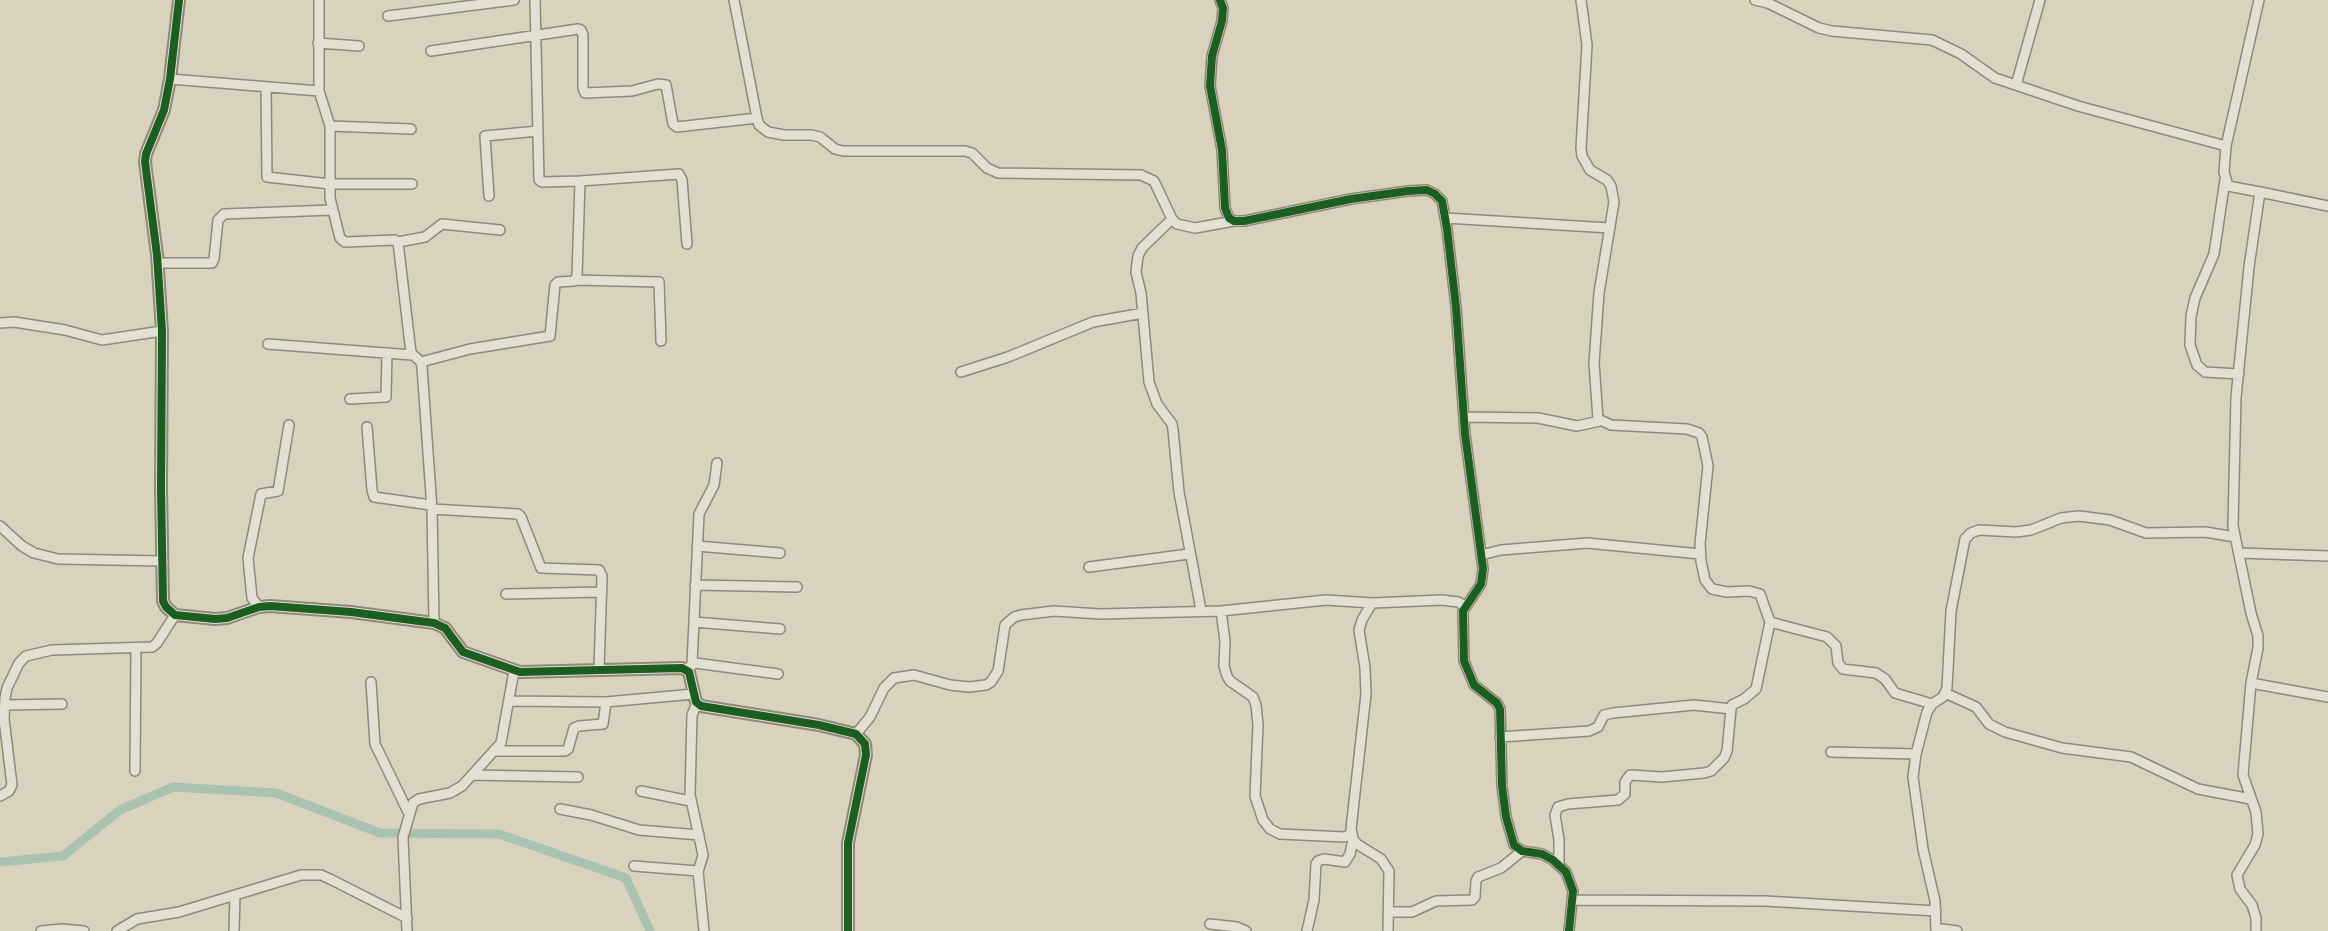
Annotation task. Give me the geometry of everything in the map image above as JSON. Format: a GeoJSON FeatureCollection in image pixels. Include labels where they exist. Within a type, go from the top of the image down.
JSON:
{"type":"FeatureCollection","features":[{"type":"Feature","properties":{"kind":"street"},"geometry":{"type":"LineString","coordinates":[[179,0],[164,111],[146,154],[145,162],[158,263],[162,331],[163,601],[169,611],[176,615],[221,619],[259,607],[270,606],[351,612],[434,623],[445,628],[464,652],[514,671],[527,673],[689,667],[778,674]]}},
{"type":"Feature","properties":{"kind":"street"},"geometry":{"type":"LineString","coordinates":[[319,0],[320,91],[330,126],[332,210],[343,242],[395,240],[398,242],[423,238],[442,224],[500,230]]}},
{"type":"Feature","properties":{"kind":"street"},"geometry":{"type":"LineString","coordinates":[[388,16],[514,0]]}},
{"type":"Feature","properties":{"kind":"street"},"geometry":{"type":"LineString","coordinates":[[535,0],[538,178],[540,182],[679,174],[682,180],[687,244]]}},
{"type":"Feature","properties":{"kind":"street"},"geometry":{"type":"LineString","coordinates":[[734,0],[757,118],[759,125],[768,132],[820,137],[835,149],[843,151],[955,149],[972,153],[987,168],[998,173],[1141,175],[1149,177],[1158,187],[1172,219],[1184,226],[1195,228],[1244,221],[1351,199],[1427,190],[1442,201],[1446,218],[1458,331],[1464,417],[1484,569],[1481,584],[1465,606],[1463,639],[1466,670],[1474,685],[1497,703],[1501,714],[1500,737],[1506,817],[1514,845],[1522,851],[1542,854],[1559,865],[1570,881],[1572,900],[1569,931]]}},
{"type":"Feature","properties":{"kind":"street"},"geometry":{"type":"LineString","coordinates":[[1581,0],[1587,45],[1582,156],[1590,170],[1607,180],[1611,186],[1614,202],[1599,293],[1594,363],[1596,415],[1600,421]]}},
{"type":"Feature","properties":{"kind":"street"},"geometry":{"type":"LineString","coordinates":[[1755,0],[1768,3],[1820,28],[1832,31],[1932,40],[1962,54],[1995,78],[2078,106],[2226,146]]}},
{"type":"Feature","properties":{"kind":"street"},"geometry":{"type":"LineString","coordinates":[[2016,85],[2040,0]]}},
{"type":"Feature","properties":{"kind":"street"},"geometry":{"type":"LineString","coordinates":[[2239,374],[2205,372],[2197,366],[2190,345],[2191,316],[2195,298],[2214,254],[2225,180],[2226,146],[2259,0]]}},
{"type":"Feature","properties":{"kind":"street"},"geometry":{"type":"LineString","coordinates":[[1222,3],[1222,21],[1212,56],[1210,86],[1222,150],[1225,208],[1226,213],[1234,221]]}},
{"type":"Feature","properties":{"kind":"street"},"geometry":{"type":"LineString","coordinates":[[431,51],[536,34],[581,30],[585,93],[632,91],[654,84],[666,85],[673,124],[676,127],[757,118]]}},
{"type":"Feature","properties":{"kind":"street"},"geometry":{"type":"LineString","coordinates":[[318,43],[359,46]]}},
{"type":"Feature","properties":{"kind":"street"},"geometry":{"type":"LineString","coordinates":[[170,79],[320,91]]}},
{"type":"Feature","properties":{"kind":"street"},"geometry":{"type":"LineString","coordinates":[[266,87],[267,177],[330,184],[412,184]]}},
{"type":"Feature","properties":{"kind":"street"},"geometry":{"type":"LineString","coordinates":[[330,126],[411,129]]}},
{"type":"Feature","properties":{"kind":"street"},"geometry":{"type":"LineString","coordinates":[[489,196],[485,136],[538,131]]}},
{"type":"Feature","properties":{"kind":"street"},"geometry":{"type":"LineString","coordinates":[[2225,180],[2228,186],[2235,189],[2328,206]]}},
{"type":"Feature","properties":{"kind":"street"},"geometry":{"type":"LineString","coordinates":[[575,280],[580,181]]}},
{"type":"Feature","properties":{"kind":"street"},"geometry":{"type":"LineString","coordinates":[[2256,931],[2256,918],[2252,905],[2240,889],[2237,875],[2255,845],[2258,834],[2256,812],[2243,775],[2251,683],[2258,636],[2233,526],[2239,374],[2249,267],[2260,192]]}},
{"type":"Feature","properties":{"kind":"street"},"geometry":{"type":"LineString","coordinates":[[158,263],[212,263],[218,220],[224,214],[332,210]]}},
{"type":"Feature","properties":{"kind":"street"},"geometry":{"type":"LineString","coordinates":[[1446,218],[1610,228]]}},
{"type":"Feature","properties":{"kind":"street"},"geometry":{"type":"LineString","coordinates":[[1172,219],[1148,242],[1138,256],[1136,272],[1143,313],[1147,369],[1152,395],[1172,424],[1179,492],[1201,610]]}},
{"type":"Feature","properties":{"kind":"street"},"geometry":{"type":"LineString","coordinates":[[398,242],[412,355]]}},
{"type":"Feature","properties":{"kind":"street"},"geometry":{"type":"LineString","coordinates":[[421,362],[470,349],[548,338],[551,335],[555,285],[558,282],[575,280],[658,282],[661,341]]}},
{"type":"Feature","properties":{"kind":"street"},"geometry":{"type":"LineString","coordinates":[[961,372],[1008,357],[1093,322],[1143,313]]}},
{"type":"Feature","properties":{"kind":"street"},"geometry":{"type":"LineString","coordinates":[[0,323],[14,322],[65,330],[102,340],[162,331]]}},
{"type":"Feature","properties":{"kind":"street"},"geometry":{"type":"LineString","coordinates":[[268,344],[412,355],[421,362],[432,507],[434,623]]}},
{"type":"Feature","properties":{"kind":"street"},"geometry":{"type":"LineString","coordinates":[[350,399],[386,397],[387,353]]}},
{"type":"Feature","properties":{"kind":"street"},"geometry":{"type":"LineString","coordinates":[[1464,417],[1538,418],[1576,426],[1600,421],[1611,425],[1687,429],[1699,434],[1702,437],[1708,465],[1700,554],[1702,571],[1708,586],[1719,591],[1749,591],[1760,594],[1770,622],[1756,689],[1732,705],[1727,751],[1724,758],[1712,771],[1662,777],[1630,776],[1625,782],[1626,794],[1618,800],[1568,804],[1558,807],[1555,815],[1559,840],[1559,865]]}},
{"type":"Feature","properties":{"kind":"street"},"geometry":{"type":"LineString","coordinates":[[259,607],[251,594],[248,558],[261,494],[278,491],[289,425]]}},
{"type":"Feature","properties":{"kind":"street"},"geometry":{"type":"LineString","coordinates":[[367,427],[372,490],[375,497],[432,507],[518,514],[541,568],[599,570],[602,576],[599,670]]}},
{"type":"Feature","properties":{"kind":"street"},"geometry":{"type":"LineString","coordinates":[[704,931],[698,872],[704,858],[690,801],[692,715],[695,698],[689,667],[694,622],[699,514],[714,485],[717,463]]}},
{"type":"Feature","properties":{"kind":"street"},"geometry":{"type":"LineString","coordinates":[[1957,931],[1936,930],[1936,911],[1915,801],[1913,777],[1925,718],[1932,705],[1945,693],[1947,688],[1951,611],[1965,539],[1971,533],[1979,530],[2016,532],[2031,530],[2061,518],[2079,516],[2110,520],[2146,533],[2205,532],[2235,537]]}},
{"type":"Feature","properties":{"kind":"street"},"geometry":{"type":"LineString","coordinates":[[0,526],[22,546],[34,553],[58,559],[163,561]]}},
{"type":"Feature","properties":{"kind":"street"},"geometry":{"type":"LineString","coordinates":[[1481,555],[1501,550],[1587,543],[1700,554]]}},
{"type":"Feature","properties":{"kind":"street"},"geometry":{"type":"LineString","coordinates":[[697,546],[780,553]]}},
{"type":"Feature","properties":{"kind":"street"},"geometry":{"type":"LineString","coordinates":[[2239,553],[2328,556]]}},
{"type":"Feature","properties":{"kind":"street"},"geometry":{"type":"LineString","coordinates":[[1089,567],[1189,554]]}},
{"type":"Feature","properties":{"kind":"street"},"geometry":{"type":"LineString","coordinates":[[695,585],[797,586]]}},
{"type":"Feature","properties":{"kind":"street"},"geometry":{"type":"LineString","coordinates":[[506,594],[602,592]]}},
{"type":"Feature","properties":{"kind":"street"},"geometry":{"type":"LineString","coordinates":[[856,734],[870,717],[884,688],[894,678],[914,675],[950,685],[969,687],[986,685],[991,682],[998,671],[1005,625],[1014,617],[1035,612],[1101,614],[1221,611],[1326,600],[1372,603],[1442,600],[1458,602],[1465,606]]}},
{"type":"Feature","properties":{"kind":"street"},"geometry":{"type":"LineString","coordinates":[[1307,931],[1314,900],[1316,864],[1324,859],[1345,862],[1350,854],[1366,694],[1365,668],[1359,630],[1372,603]]}},
{"type":"Feature","properties":{"kind":"street"},"geometry":{"type":"LineString","coordinates":[[1221,611],[1225,641],[1224,666],[1227,676],[1230,681],[1253,697],[1256,705],[1258,725],[1255,796],[1263,820],[1270,829],[1280,834],[1352,837],[1387,865],[1390,877],[1388,931]]}},
{"type":"Feature","properties":{"kind":"street"},"geometry":{"type":"LineString","coordinates":[[0,796],[9,791],[12,784],[5,705],[7,688],[19,663],[26,656],[68,649],[136,649],[155,645],[176,615]]}},
{"type":"Feature","properties":{"kind":"street"},"geometry":{"type":"LineString","coordinates":[[694,622],[780,629]]}},
{"type":"Feature","properties":{"kind":"street"},"geometry":{"type":"LineString","coordinates":[[1770,622],[1827,637],[1836,646],[1840,667],[1880,675],[1895,693],[1932,705]]}},
{"type":"Feature","properties":{"kind":"street"},"geometry":{"type":"LineString","coordinates":[[135,771],[136,649]]}},
{"type":"Feature","properties":{"kind":"street"},"geometry":{"type":"LineString","coordinates":[[407,931],[403,837],[409,814],[416,801],[455,791],[472,775],[503,738],[514,671]]}},
{"type":"Feature","properties":{"kind":"street"},"geometry":{"type":"LineString","coordinates":[[371,682],[375,744],[409,814]]}},
{"type":"Feature","properties":{"kind":"street"},"geometry":{"type":"LineString","coordinates":[[2251,683],[2328,697]]}},
{"type":"Feature","properties":{"kind":"street"},"geometry":{"type":"LineString","coordinates":[[1945,693],[1976,707],[1989,724],[2005,732],[2062,748],[2132,757],[2198,789],[2251,799]]}},
{"type":"Feature","properties":{"kind":"street"},"geometry":{"type":"LineString","coordinates":[[695,698],[701,706],[819,725],[856,734],[865,744],[867,755],[848,843],[848,931]]}},
{"type":"Feature","properties":{"kind":"street"},"geometry":{"type":"LineString","coordinates":[[509,701],[605,702],[695,698]]}},
{"type":"Feature","properties":{"kind":"street"},"geometry":{"type":"LineString","coordinates":[[494,750],[565,751],[568,749],[574,728],[603,724],[605,702]]}},
{"type":"Feature","properties":{"kind":"street"},"geometry":{"type":"LineString","coordinates":[[5,705],[62,704]]}},
{"type":"Feature","properties":{"kind":"street"},"geometry":{"type":"LineString","coordinates":[[1500,737],[1589,731],[1598,727],[1604,715],[1613,713],[1694,705],[1731,709]]}},
{"type":"Feature","properties":{"kind":"street"},"geometry":{"type":"LineString","coordinates":[[1831,752],[1916,754]]}},
{"type":"Feature","properties":{"kind":"street"},"geometry":{"type":"LineString","coordinates":[[472,775],[578,777]]}},
{"type":"Feature","properties":{"kind":"street"},"geometry":{"type":"LineString","coordinates":[[641,790],[690,801]]}},
{"type":"Feature","properties":{"kind":"street"},"geometry":{"type":"LineString","coordinates":[[560,809],[597,816],[639,830],[699,835]]}},
{"type":"Feature","properties":{"kind":"street"},"geometry":{"type":"LineString","coordinates":[[1390,912],[1412,912],[1436,901],[1472,900],[1475,897],[1478,877],[1501,868],[1522,851]]}},
{"type":"Feature","properties":{"kind":"street"},"geometry":{"type":"LineString","coordinates":[[634,866],[698,872]]}},
{"type":"Feature","properties":{"kind":"street"},"geometry":{"type":"LineString","coordinates":[[117,931],[136,919],[176,913],[301,875],[321,875],[407,918]]}},
{"type":"Feature","properties":{"kind":"street"},"geometry":{"type":"LineString","coordinates":[[234,931],[235,895]]}},
{"type":"Feature","properties":{"kind":"street"},"geometry":{"type":"LineString","coordinates":[[1572,900],[1765,901],[1936,911]]}},
{"type":"Feature","properties":{"kind":"street"},"geometry":{"type":"LineString","coordinates":[[1210,924],[1237,927],[1246,931]]}},
{"type":"Feature","properties":{"kind":"street"},"geometry":{"type":"LineString","coordinates":[[40,931],[62,929],[84,931]]}},
{"type":"Feature","properties":{"kind":"waterway"},"geometry":{"type":"LineString","coordinates":[[0,862],[63,856],[120,810],[173,787],[276,793],[380,833],[499,834],[626,878],[650,931]]}},
{"type":"Feature","properties":{"kind":"cycle path"},"geometry":{"type":"LineString","coordinates":[[179,0],[164,110],[146,154],[145,162],[157,255],[162,331],[161,488],[163,601],[166,607],[175,615],[215,619],[270,606],[351,612],[434,623],[445,628],[463,652],[520,672],[682,668],[689,672],[696,702],[701,706],[819,725],[856,734],[865,744],[866,755],[848,843],[848,931]]}},
{"type":"Feature","properties":{"kind":"cycle path"},"geometry":{"type":"LineString","coordinates":[[1220,0],[1223,8],[1222,21],[1212,56],[1210,86],[1222,150],[1225,208],[1229,218],[1234,221],[1244,221],[1351,199],[1408,191],[1427,190],[1442,201],[1456,307],[1465,434],[1483,569],[1481,584],[1463,611],[1464,661],[1474,685],[1497,703],[1500,709],[1502,786],[1506,817],[1514,845],[1522,851],[1542,854],[1566,872],[1573,891],[1569,931]]}}]}
